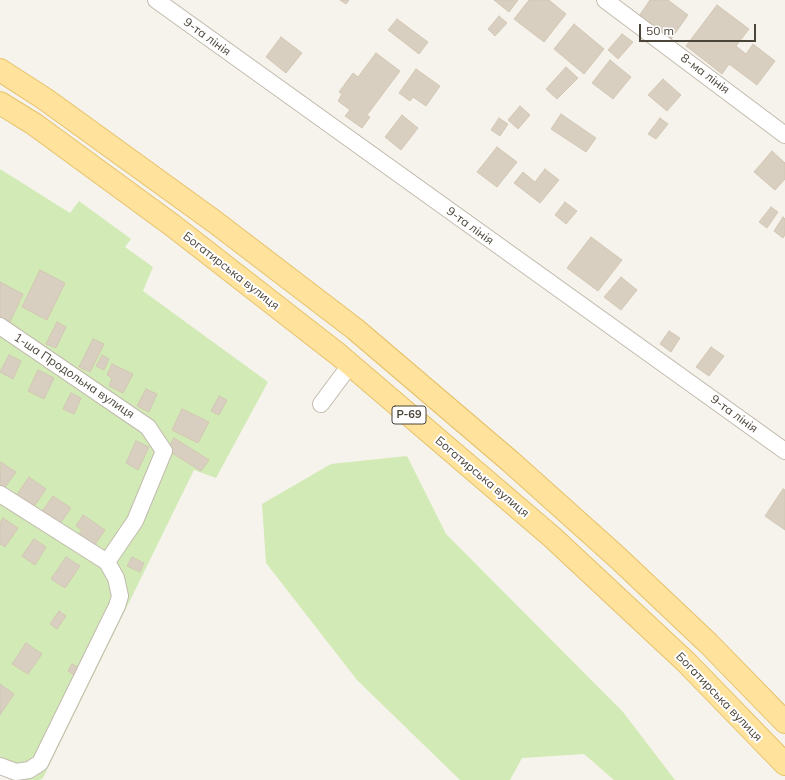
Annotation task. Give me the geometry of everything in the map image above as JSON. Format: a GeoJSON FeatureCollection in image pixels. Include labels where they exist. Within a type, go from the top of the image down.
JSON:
{"type":"FeatureCollection","features":[{"type":"Feature","properties":{"kind":"main road","name":"Р-69"},"geometry":{"type":"LineString","coordinates":[[0,70],[45,99],[215,222],[355,329],[511,462],[617,557],[709,644],[785,722]]}},
{"type":"Feature","properties":{"kind":"main road","name":"Богатирська вулиця"},"geometry":{"type":"LineString","coordinates":[[0,102],[34,124],[172,225],[350,364],[552,537],[686,662],[785,764]]}},
{"type":"Feature","properties":{"kind":"street","name":"9-та лінія"},"geometry":{"type":"LineString","coordinates":[[156,0],[785,451]]}},
{"type":"Feature","properties":{"kind":"street","name":"8-ма лінія"},"geometry":{"type":"LineString","coordinates":[[605,0],[785,135]]}},
{"type":"Feature","properties":{"kind":"street","name":"1-ша Продольна вулиця"},"geometry":{"type":"LineString","coordinates":[[0,326],[148,426],[164,451],[135,521],[107,562]]}},
{"type":"Feature","properties":{"kind":"street"},"geometry":{"type":"LineString","coordinates":[[321,404],[350,364]]}},
{"type":"Feature","properties":{"kind":"street"},"geometry":{"type":"LineString","coordinates":[[0,494],[107,562],[116,578],[120,596],[117,606],[40,763],[29,770],[16,772],[0,766]]}},
{"type":"Feature","properties":{"kind":"green space"},"geometry":{"type":"Polygon","coordinates":[[[0,169],[70,213],[79,201],[131,239],[125,247],[153,267],[143,291],[268,382],[216,478],[194,470],[43,778],[40,780],[12,780],[0,774],[0,169]]]}},
{"type":"Feature","properties":{"kind":"green space"},"geometry":{"type":"Polygon","coordinates":[[[407,456],[446,534],[623,712],[675,780],[614,780],[584,754],[522,758],[510,780],[460,780],[357,680],[266,563],[262,504],[331,464],[407,456]]]}},
{"type":"Feature","properties":{"kind":"building"},"geometry":{"type":"Polygon","coordinates":[[[340,0],[349,0],[346,4],[340,0]]]}},
{"type":"Feature","properties":{"kind":"building"},"geometry":{"type":"Polygon","coordinates":[[[494,0],[518,0],[509,12],[494,0]]]}},
{"type":"Feature","properties":{"kind":"building"},"geometry":{"type":"Polygon","coordinates":[[[529,0],[549,0],[566,14],[544,42],[514,19],[529,0]]]}},
{"type":"Feature","properties":{"kind":"building"},"geometry":{"type":"Polygon","coordinates":[[[650,0],[668,0],[688,15],[671,39],[639,16],[650,0]]]}},
{"type":"Feature","properties":{"kind":"building"},"geometry":{"type":"Polygon","coordinates":[[[717,5],[749,29],[736,46],[746,54],[753,44],[775,61],[757,85],[729,64],[722,74],[686,46],[717,5]]]}},
{"type":"Feature","properties":{"kind":"building"},"geometry":{"type":"Polygon","coordinates":[[[499,16],[507,23],[495,36],[488,29],[499,16]]]}},
{"type":"Feature","properties":{"kind":"building"},"geometry":{"type":"Polygon","coordinates":[[[397,19],[428,42],[419,54],[388,30],[397,19]]]}},
{"type":"Feature","properties":{"kind":"building"},"geometry":{"type":"Polygon","coordinates":[[[574,24],[604,49],[584,74],[554,49],[574,24]]]}},
{"type":"Feature","properties":{"kind":"building"},"geometry":{"type":"Polygon","coordinates":[[[622,34],[633,42],[618,59],[608,50],[622,34]]]}},
{"type":"Feature","properties":{"kind":"building"},"geometry":{"type":"Polygon","coordinates":[[[281,37],[302,53],[286,73],[266,57],[281,37]]]}},
{"type":"Feature","properties":{"kind":"building"},"geometry":{"type":"Polygon","coordinates":[[[376,53],[400,71],[367,115],[370,117],[362,128],[345,116],[350,110],[338,101],[342,94],[339,92],[353,73],[358,77],[376,53]]]}},
{"type":"Feature","properties":{"kind":"building"},"geometry":{"type":"Polygon","coordinates":[[[610,60],[631,77],[613,99],[592,83],[610,60]]]}},
{"type":"Feature","properties":{"kind":"building"},"geometry":{"type":"Polygon","coordinates":[[[566,67],[578,78],[557,99],[546,89],[566,67]]]}},
{"type":"Feature","properties":{"kind":"building"},"geometry":{"type":"Polygon","coordinates":[[[416,69],[440,86],[426,106],[413,97],[410,101],[399,93],[416,69]]]}},
{"type":"Feature","properties":{"kind":"building"},"geometry":{"type":"Polygon","coordinates":[[[663,79],[681,95],[667,111],[648,95],[663,79]]]}},
{"type":"Feature","properties":{"kind":"building"},"geometry":{"type":"Polygon","coordinates":[[[520,106],[530,115],[518,129],[508,120],[520,106]]]}},
{"type":"Feature","properties":{"kind":"building"},"geometry":{"type":"Polygon","coordinates":[[[561,114],[596,138],[586,152],[551,129],[561,114]]]}},
{"type":"Feature","properties":{"kind":"building"},"geometry":{"type":"Polygon","coordinates":[[[402,115],[418,128],[401,150],[385,137],[402,115]]]}},
{"type":"Feature","properties":{"kind":"building"},"geometry":{"type":"Polygon","coordinates":[[[499,118],[508,124],[500,136],[491,130],[499,118]]]}},
{"type":"Feature","properties":{"kind":"building"},"geometry":{"type":"Polygon","coordinates":[[[660,118],[668,124],[656,139],[648,134],[660,118]]]}},
{"type":"Feature","properties":{"kind":"building"},"geometry":{"type":"Polygon","coordinates":[[[497,147],[517,162],[497,187],[477,172],[497,147]]]}},
{"type":"Feature","properties":{"kind":"building"},"geometry":{"type":"Polygon","coordinates":[[[772,151],[785,163],[785,179],[775,190],[754,172],[772,151]]]}},
{"type":"Feature","properties":{"kind":"building"},"geometry":{"type":"Polygon","coordinates":[[[545,169],[559,180],[540,203],[514,183],[523,172],[535,182],[545,169]]]}},
{"type":"Feature","properties":{"kind":"building"},"geometry":{"type":"Polygon","coordinates":[[[565,202],[577,211],[566,224],[555,215],[565,202]]]}},
{"type":"Feature","properties":{"kind":"building"},"geometry":{"type":"Polygon","coordinates":[[[771,207],[778,212],[767,228],[759,222],[771,207]]]}},
{"type":"Feature","properties":{"kind":"building"},"geometry":{"type":"Polygon","coordinates":[[[783,217],[785,219],[785,235],[783,238],[774,231],[783,217]]]}},
{"type":"Feature","properties":{"kind":"building"},"geometry":{"type":"Polygon","coordinates":[[[591,237],[622,260],[598,291],[567,268],[591,237]]]}},
{"type":"Feature","properties":{"kind":"building"},"geometry":{"type":"Polygon","coordinates":[[[40,270],[65,283],[47,320],[22,307],[40,270]]]}},
{"type":"Feature","properties":{"kind":"building"},"geometry":{"type":"Polygon","coordinates":[[[621,277],[637,290],[621,310],[604,297],[621,277]]]}},
{"type":"Feature","properties":{"kind":"building"},"geometry":{"type":"Polygon","coordinates":[[[0,282],[23,294],[10,322],[0,317],[0,282]]]}},
{"type":"Feature","properties":{"kind":"building"},"geometry":{"type":"Polygon","coordinates":[[[57,322],[66,327],[56,348],[46,344],[57,322]]]}},
{"type":"Feature","properties":{"kind":"building"},"geometry":{"type":"Polygon","coordinates":[[[669,331],[680,338],[671,352],[660,344],[669,331]]]}},
{"type":"Feature","properties":{"kind":"building"},"geometry":{"type":"Polygon","coordinates":[[[93,339],[104,344],[90,372],[79,367],[93,339]]]}},
{"type":"Feature","properties":{"kind":"building"},"geometry":{"type":"Polygon","coordinates":[[[711,347],[724,356],[709,376],[696,367],[711,347]]]}},
{"type":"Feature","properties":{"kind":"building"},"geometry":{"type":"Polygon","coordinates":[[[9,355],[21,361],[13,379],[0,372],[9,355]]]}},
{"type":"Feature","properties":{"kind":"building"},"geometry":{"type":"Polygon","coordinates":[[[102,355],[109,359],[104,370],[96,366],[102,355]]]}},
{"type":"Feature","properties":{"kind":"building"},"geometry":{"type":"Polygon","coordinates":[[[112,364],[133,374],[123,393],[109,386],[112,378],[107,375],[112,364]]]}},
{"type":"Feature","properties":{"kind":"building"},"geometry":{"type":"Polygon","coordinates":[[[38,370],[54,378],[44,399],[28,391],[38,370]]]}},
{"type":"Feature","properties":{"kind":"building"},"geometry":{"type":"Polygon","coordinates":[[[146,389],[157,394],[149,412],[137,406],[146,389]]]}},
{"type":"Feature","properties":{"kind":"building"},"geometry":{"type":"Polygon","coordinates":[[[71,393],[81,398],[74,414],[63,409],[71,393]]]}},
{"type":"Feature","properties":{"kind":"building"},"geometry":{"type":"Polygon","coordinates":[[[219,396],[227,400],[219,415],[211,411],[219,396]]]}},
{"type":"Feature","properties":{"kind":"building"},"geometry":{"type":"Polygon","coordinates":[[[182,409],[209,422],[198,443],[172,430],[182,409]]]}},
{"type":"Feature","properties":{"kind":"building"},"geometry":{"type":"Polygon","coordinates":[[[174,438],[209,460],[201,471],[167,450],[174,438]]]}},
{"type":"Feature","properties":{"kind":"building"},"geometry":{"type":"Polygon","coordinates":[[[136,441],[149,447],[138,470],[126,463],[136,441]]]}},
{"type":"Feature","properties":{"kind":"building"},"geometry":{"type":"Polygon","coordinates":[[[1,462],[16,472],[3,490],[0,488],[1,462]]]}},
{"type":"Feature","properties":{"kind":"building"},"geometry":{"type":"Polygon","coordinates":[[[29,477],[46,489],[33,508],[16,496],[29,477]]]}},
{"type":"Feature","properties":{"kind":"building"},"geometry":{"type":"Polygon","coordinates":[[[783,489],[785,490],[785,530],[765,516],[783,489]]]}},
{"type":"Feature","properties":{"kind":"building"},"geometry":{"type":"Polygon","coordinates":[[[53,496],[71,508],[59,525],[41,513],[53,496]]]}},
{"type":"Feature","properties":{"kind":"building"},"geometry":{"type":"Polygon","coordinates":[[[83,515],[105,530],[92,549],[76,538],[82,530],[76,526],[83,515]]]}},
{"type":"Feature","properties":{"kind":"building"},"geometry":{"type":"Polygon","coordinates":[[[3,518],[18,528],[5,547],[0,544],[0,523],[3,518]]]}},
{"type":"Feature","properties":{"kind":"building"},"geometry":{"type":"Polygon","coordinates":[[[34,539],[46,547],[35,565],[22,556],[34,539]]]}},
{"type":"Feature","properties":{"kind":"building"},"geometry":{"type":"Polygon","coordinates":[[[66,557],[80,566],[65,588],[51,579],[66,557]]]}},
{"type":"Feature","properties":{"kind":"building"},"geometry":{"type":"Polygon","coordinates":[[[132,557],[144,563],[140,572],[127,566],[132,557]]]}},
{"type":"Feature","properties":{"kind":"building"},"geometry":{"type":"Polygon","coordinates":[[[59,611],[66,616],[57,629],[50,624],[59,611]]]}},
{"type":"Feature","properties":{"kind":"building"},"geometry":{"type":"Polygon","coordinates":[[[26,643],[42,654],[28,674],[12,664],[26,643]]]}},
{"type":"Feature","properties":{"kind":"building"},"geometry":{"type":"Polygon","coordinates":[[[72,664],[79,668],[74,675],[68,671],[72,664]]]}},
{"type":"Feature","properties":{"kind":"building"},"geometry":{"type":"Polygon","coordinates":[[[0,684],[14,694],[0,715],[0,684]]]}}]}
